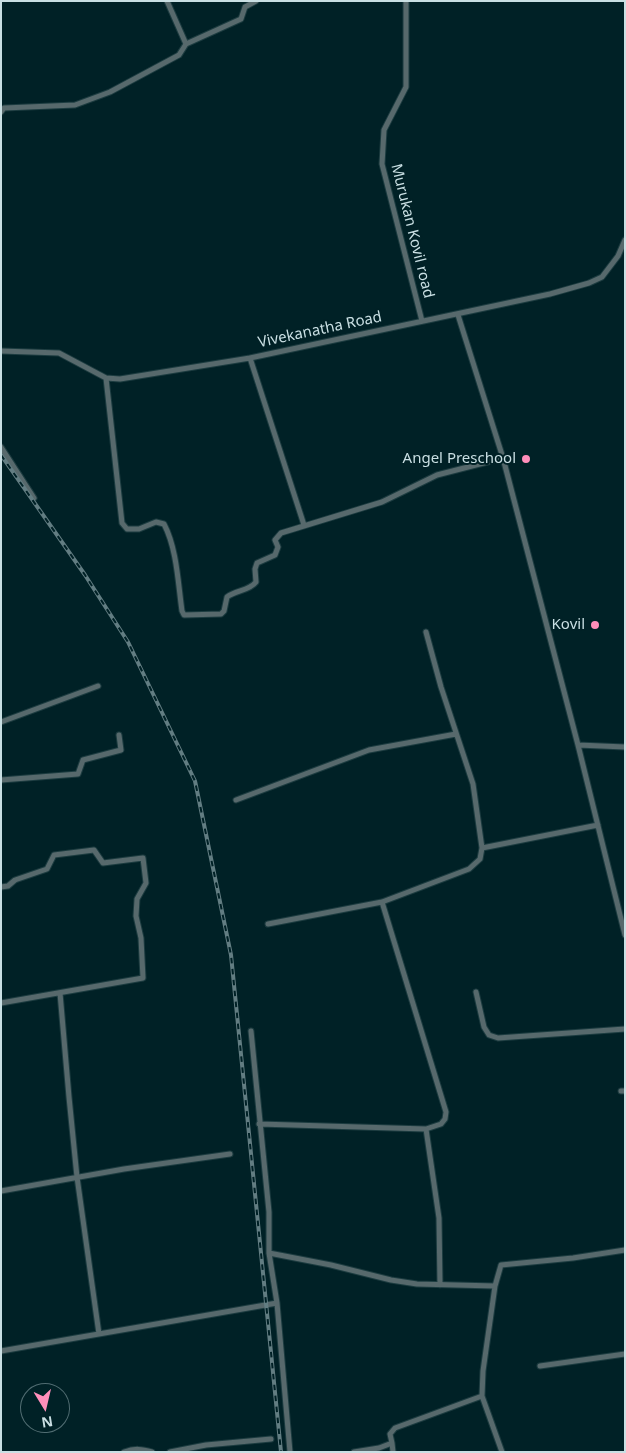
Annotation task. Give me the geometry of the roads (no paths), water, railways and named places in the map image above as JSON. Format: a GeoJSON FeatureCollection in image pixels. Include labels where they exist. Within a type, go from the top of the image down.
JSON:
{"type":"FeatureCollection","features":[{"type":"Feature","properties":{"kind":"street"},"geometry":{"type":"LineString","coordinates":[[166,1],[186,44]]}},
{"type":"Feature","properties":{"kind":"street"},"geometry":{"type":"LineString","coordinates":[[1,112],[4,108],[75,105],[101,95],[179,55],[186,44],[241,19],[244,7],[256,1]]}},
{"type":"Feature","properties":{"kind":"street","name":"Murukan Kovil road"},"geometry":{"type":"LineString","coordinates":[[406,1],[406,87],[384,130],[382,164],[422,321]]}},
{"type":"Feature","properties":{"kind":"street","name":"Vivekanatha Road"},"geometry":{"type":"LineString","coordinates":[[1,351],[59,353],[106,378],[120,379],[250,358],[550,294],[589,283],[602,276],[618,256],[625,240]]}},
{"type":"Feature","properties":{"kind":"street"},"geometry":{"type":"LineString","coordinates":[[618,256],[625,260]]}},
{"type":"Feature","properties":{"kind":"street"},"geometry":{"type":"LineString","coordinates":[[458,314],[503,458],[578,745],[625,935]]}},
{"type":"Feature","properties":{"kind":"street"},"geometry":{"type":"LineString","coordinates":[[250,358],[304,525]]}},
{"type":"Feature","properties":{"kind":"street"},"geometry":{"type":"LineString","coordinates":[[106,378],[122,523],[127,529],[139,529],[156,522],[164,524],[176,566],[184,615],[220,614],[224,611],[227,597],[233,592],[253,586],[256,582],[255,569],[257,564],[275,555],[277,551],[275,540],[281,533],[382,502],[437,475],[503,458]]}},
{"type":"Feature","properties":{"kind":"street"},"geometry":{"type":"LineString","coordinates":[[1,448],[34,498]]}},
{"type":"Feature","properties":{"kind":"street"},"geometry":{"type":"LineString","coordinates":[[268,924],[382,902],[469,869],[480,859],[482,848],[473,784],[426,632]]}},
{"type":"Feature","properties":{"kind":"street"},"geometry":{"type":"LineString","coordinates":[[1,722],[98,686]]}},
{"type":"Feature","properties":{"kind":"street"},"geometry":{"type":"LineString","coordinates":[[236,800],[369,750],[456,734]]}},
{"type":"Feature","properties":{"kind":"street"},"geometry":{"type":"LineString","coordinates":[[1,780],[78,774],[83,760],[121,750],[119,735]]}},
{"type":"Feature","properties":{"kind":"street"},"geometry":{"type":"LineString","coordinates":[[578,745],[625,747]]}},
{"type":"Feature","properties":{"kind":"street"},"geometry":{"type":"LineString","coordinates":[[482,848],[598,825]]}},
{"type":"Feature","properties":{"kind":"street"},"geometry":{"type":"LineString","coordinates":[[1,887],[8,886],[15,880],[47,869],[54,855],[94,850],[103,863],[143,858],[146,883],[137,898],[136,916],[141,938],[143,978],[1,1002]]}},
{"type":"Feature","properties":{"kind":"street"},"geometry":{"type":"LineString","coordinates":[[259,1124],[426,1130],[441,1124],[446,1119],[446,1112],[382,902]]}},
{"type":"Feature","properties":{"kind":"street"},"geometry":{"type":"LineString","coordinates":[[618,904],[625,903]]}},
{"type":"Feature","properties":{"kind":"street"},"geometry":{"type":"LineString","coordinates":[[476,992],[484,1027],[489,1035],[498,1038],[625,1029]]}},
{"type":"Feature","properties":{"kind":"street"},"geometry":{"type":"LineString","coordinates":[[60,993],[78,1177],[99,1334]]}},
{"type":"Feature","properties":{"kind":"street"},"geometry":{"type":"LineString","coordinates":[[252,1031],[259,1124],[269,1212],[269,1253],[277,1303],[290,1452]]}},
{"type":"Feature","properties":{"kind":"street"},"geometry":{"type":"LineString","coordinates":[[426,1130],[439,1218],[440,1285]]}},
{"type":"Feature","properties":{"kind":"street"},"geometry":{"type":"LineString","coordinates":[[1,1191],[78,1177],[230,1154]]}},
{"type":"Feature","properties":{"kind":"street"},"geometry":{"type":"LineString","coordinates":[[502,1452],[482,1396],[483,1371],[495,1286],[501,1265],[573,1258],[625,1250]]}},
{"type":"Feature","properties":{"kind":"street"},"geometry":{"type":"LineString","coordinates":[[269,1253],[331,1265],[391,1280],[440,1285],[495,1286]]}},
{"type":"Feature","properties":{"kind":"street"},"geometry":{"type":"LineString","coordinates":[[1,1351],[277,1303]]}},
{"type":"Feature","properties":{"kind":"street"},"geometry":{"type":"LineString","coordinates":[[540,1366],[625,1354]]}},
{"type":"Feature","properties":{"kind":"street"},"geometry":{"type":"LineString","coordinates":[[394,1452],[390,1434],[395,1428],[482,1396]]}},
{"type":"Feature","properties":{"kind":"street"},"geometry":{"type":"LineString","coordinates":[[170,1452],[206,1445],[271,1439]]}},
{"type":"Feature","properties":{"kind":"street"},"geometry":{"type":"LineString","coordinates":[[354,1452],[379,1448],[392,1443]]}},
{"type":"Feature","properties":{"kind":"street"},"geometry":{"type":"LineString","coordinates":[[124,1452],[142,1448],[152,1452]]}},
{"type":"Feature","properties":{"kind":"railway"},"geometry":{"type":"LineString","coordinates":[[1,455],[85,575],[128,642],[195,781],[231,955],[281,1452]]}},
{"type":"Feature","properties":{"kind":"place","name":"Angel Preschool"},"geometry":{"type":"Point","coordinates":[526,459]}},
{"type":"Feature","properties":{"kind":"place","name":"Kovil"},"geometry":{"type":"Point","coordinates":[595,625]}}]}
